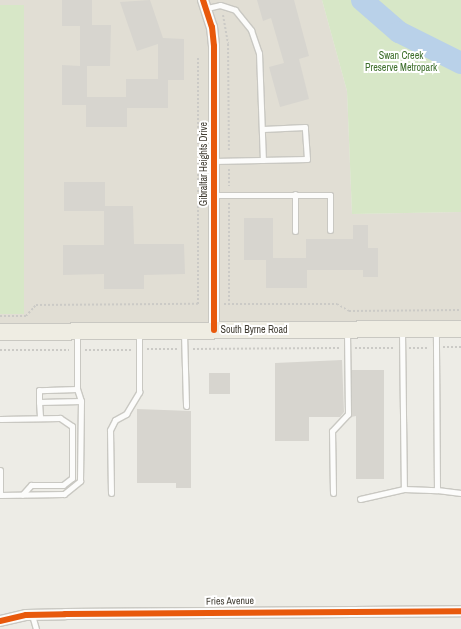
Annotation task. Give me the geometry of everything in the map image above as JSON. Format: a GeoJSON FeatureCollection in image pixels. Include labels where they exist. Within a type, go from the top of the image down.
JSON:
{"type":"FeatureCollection","features":[{"type":"Feature","properties":{"kind":"main road","name":"South Byrne Road"},"geometry":{"type":"LineString","coordinates":[[0,332],[461,329]]}},
{"type":"Feature","properties":{"kind":"street","name":"Gibraltar Heights Drive"},"geometry":{"type":"LineString","coordinates":[[205,4],[214,46],[214,330]]}},
{"type":"Feature","properties":{"kind":"street","name":"Fries Avenue"},"geometry":{"type":"LineString","coordinates":[[0,621],[32,615],[461,611]]}},
{"type":"Feature","properties":{"kind":"lane"},"geometry":{"type":"LineString","coordinates":[[205,4],[220,5],[235,10],[251,30],[258,53],[264,160]]}},
{"type":"Feature","properties":{"kind":"lane"},"geometry":{"type":"LineString","coordinates":[[214,161],[307,159],[306,127],[263,129]]}},
{"type":"Feature","properties":{"kind":"lane"},"geometry":{"type":"LineString","coordinates":[[214,194],[330,194],[330,230]]}},
{"type":"Feature","properties":{"kind":"lane"},"geometry":{"type":"LineString","coordinates":[[295,194],[295,230]]}},
{"type":"Feature","properties":{"kind":"lane"},"geometry":{"type":"LineString","coordinates":[[333,493],[332,431],[348,414],[347,329]]}},
{"type":"Feature","properties":{"kind":"lane"},"geometry":{"type":"LineString","coordinates":[[402,329],[404,489]]}},
{"type":"Feature","properties":{"kind":"lane"},"geometry":{"type":"LineString","coordinates":[[436,329],[437,490]]}},
{"type":"Feature","properties":{"kind":"lane"},"geometry":{"type":"LineString","coordinates":[[184,330],[186,406]]}},
{"type":"Feature","properties":{"kind":"lane"},"geometry":{"type":"LineString","coordinates":[[111,494],[110,430],[115,420],[126,414],[139,392],[139,331]]}},
{"type":"Feature","properties":{"kind":"lane"},"geometry":{"type":"LineString","coordinates":[[0,470],[0,495],[64,494],[80,481],[81,401],[77,390],[77,332]]}},
{"type":"Feature","properties":{"kind":"lane"},"geometry":{"type":"LineString","coordinates":[[40,418],[39,390],[77,390]]}},
{"type":"Feature","properties":{"kind":"lane"},"geometry":{"type":"LineString","coordinates":[[40,402],[81,401]]}},
{"type":"Feature","properties":{"kind":"lane"},"geometry":{"type":"LineString","coordinates":[[0,419],[60,418],[72,426],[73,473],[68,483],[31,485],[22,495]]}},
{"type":"Feature","properties":{"kind":"lane"},"geometry":{"type":"LineString","coordinates":[[360,499],[404,489],[437,490],[461,493]]}},
{"type":"Feature","properties":{"kind":"lane"},"geometry":{"type":"LineString","coordinates":[[32,615],[36,629]]}},
{"type":"Feature","properties":{"kind":"path"},"geometry":{"type":"LineString","coordinates":[[198,58],[198,303]]}},
{"type":"Feature","properties":{"kind":"path"},"geometry":{"type":"LineString","coordinates":[[0,316],[26,316],[36,305],[198,303],[337,304],[348,311],[461,310]]}},
{"type":"Feature","properties":{"kind":"path"},"geometry":{"type":"LineString","coordinates":[[0,350],[461,347]]}},
{"type":"Feature","properties":{"kind":"shaded area"},"geometry":{"type":"Polygon","coordinates":[[[0,0],[322,0],[347,91],[352,214],[461,212],[461,329],[0,332],[0,0]]]}},
{"type":"Feature","properties":{"kind":"green space","name":"Swan Creek Preserve Metropark"},"geometry":{"type":"Polygon","coordinates":[[[322,0],[461,0],[461,212],[352,214],[347,91],[322,0]]]}},
{"type":"Feature","properties":{"kind":"green space"},"geometry":{"type":"Polygon","coordinates":[[[0,5],[24,5],[24,314],[0,314],[0,5]]]}},
{"type":"Feature","properties":{"kind":"building"},"geometry":{"type":"Polygon","coordinates":[[[62,0],[92,0],[92,25],[111,25],[110,66],[87,66],[87,97],[126,97],[126,79],[158,79],[158,44],[137,51],[120,2],[150,0],[163,38],[184,39],[184,80],[168,80],[168,108],[127,108],[127,127],[86,127],[86,105],[62,105],[62,65],[80,66],[80,26],[62,26],[62,0]]]}},
{"type":"Feature","properties":{"kind":"building"},"geometry":{"type":"Polygon","coordinates":[[[257,0],[294,0],[309,56],[299,59],[309,99],[280,107],[269,67],[284,63],[271,18],[263,21],[257,0]]]}},
{"type":"Feature","properties":{"kind":"building"},"geometry":{"type":"Polygon","coordinates":[[[64,182],[105,182],[105,206],[133,206],[134,244],[184,244],[185,274],[144,275],[144,289],[104,289],[104,274],[63,275],[63,245],[104,245],[104,211],[64,211],[64,182]]]}},
{"type":"Feature","properties":{"kind":"building"},"geometry":{"type":"Polygon","coordinates":[[[244,218],[273,218],[273,258],[306,258],[306,239],[353,239],[353,225],[368,225],[368,248],[378,248],[378,277],[363,277],[363,270],[307,270],[307,288],[266,288],[266,260],[244,260],[244,218]]]}},
{"type":"Feature","properties":{"kind":"building"},"geometry":{"type":"Polygon","coordinates":[[[342,360],[344,412],[340,417],[309,417],[309,441],[275,441],[275,363],[342,360]]]}},
{"type":"Feature","properties":{"kind":"building"},"geometry":{"type":"Polygon","coordinates":[[[351,370],[384,370],[384,479],[356,479],[356,416],[351,417],[351,370]]]}},
{"type":"Feature","properties":{"kind":"building"},"geometry":{"type":"Polygon","coordinates":[[[209,373],[230,373],[230,394],[209,394],[209,373]]]}},
{"type":"Feature","properties":{"kind":"building"},"geometry":{"type":"Polygon","coordinates":[[[137,409],[191,411],[191,488],[176,488],[176,483],[137,483],[137,409]]]}},
{"type":"Feature","properties":{"kind":"waterway"},"geometry":{"type":"LineString","coordinates":[[362,0],[399,32],[461,63]]}},
{"type":"Feature","properties":{"kind":"cycle path"},"geometry":{"type":"LineString","coordinates":[[203,0],[212,27],[214,46],[214,330]]}},
{"type":"Feature","properties":{"kind":"cycle path"},"geometry":{"type":"LineString","coordinates":[[0,621],[26,615],[65,614],[461,611]]}}]}
